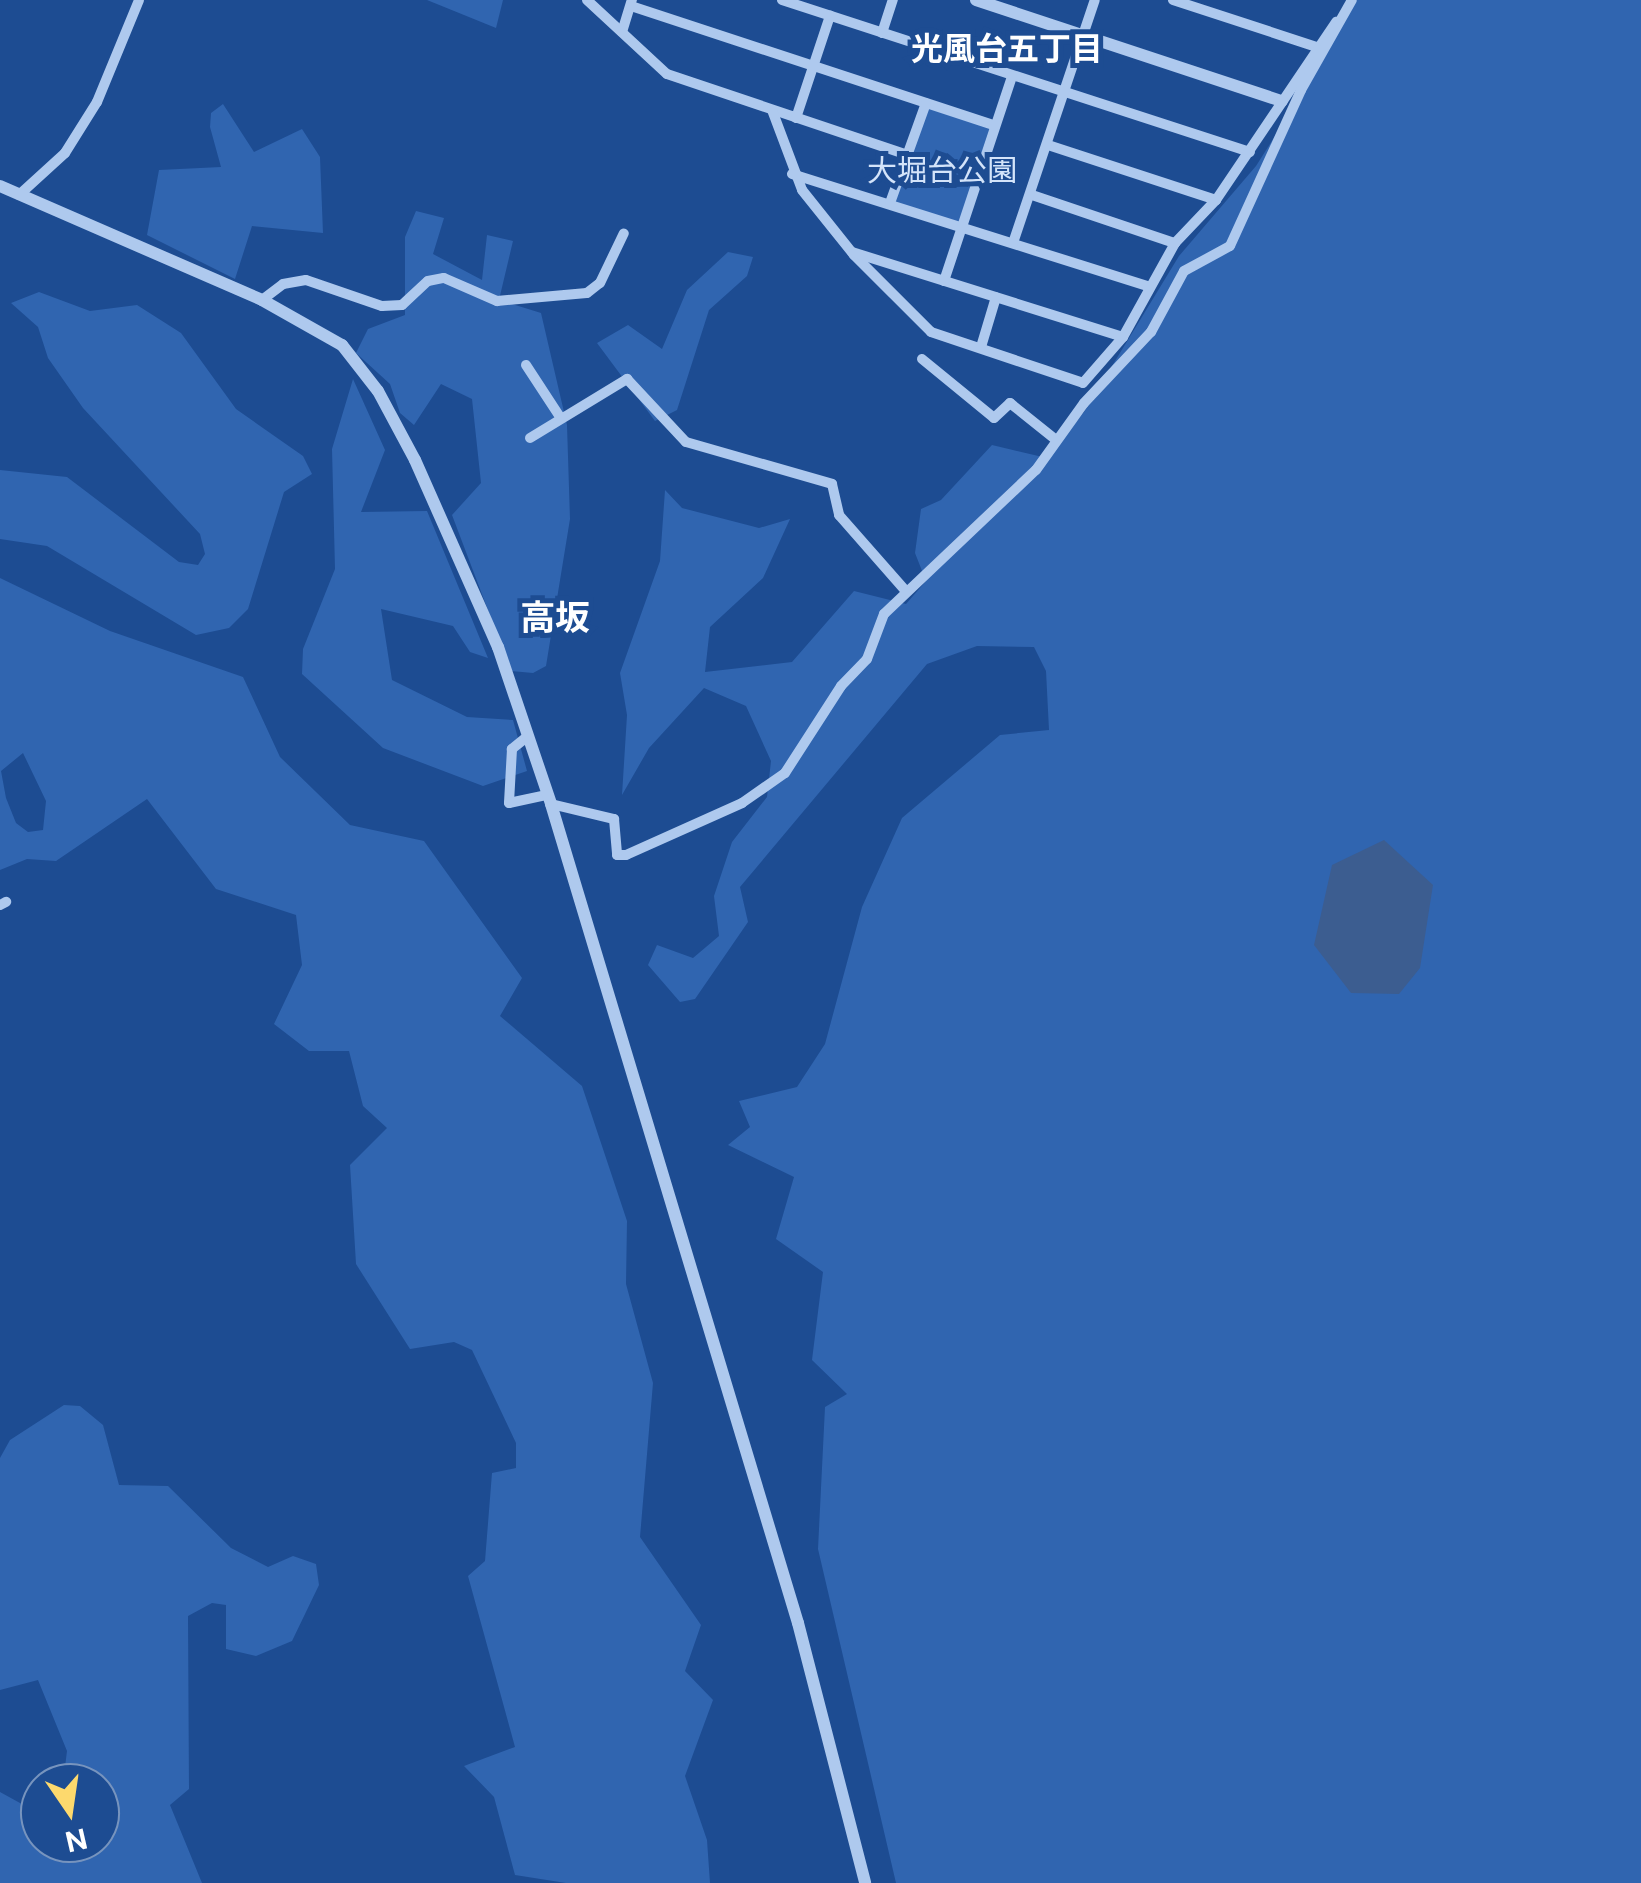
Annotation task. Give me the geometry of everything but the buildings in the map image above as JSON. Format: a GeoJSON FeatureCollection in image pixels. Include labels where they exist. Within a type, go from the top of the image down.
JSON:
{"type":"FeatureCollection","features":[{"type":"Feature","properties":{"kind":"street"},"geometry":{"type":"LineString","coordinates":[[19,195],[65,153],[97,102],[139,0]]}},
{"type":"Feature","properties":{"kind":"street"},"geometry":{"type":"LineString","coordinates":[[587,0],[668,74],[908,155]]}},
{"type":"Feature","properties":{"kind":"street"},"geometry":{"type":"LineString","coordinates":[[782,0],[1250,152]]}},
{"type":"Feature","properties":{"kind":"street"},"geometry":{"type":"LineString","coordinates":[[882,33],[893,0]]}},
{"type":"Feature","properties":{"kind":"street"},"geometry":{"type":"LineString","coordinates":[[976,0],[1282,101]]}},
{"type":"Feature","properties":{"kind":"street"},"geometry":{"type":"LineString","coordinates":[[1014,243],[1094,0]]}},
{"type":"Feature","properties":{"kind":"street"},"geometry":{"type":"LineString","coordinates":[[1179,1],[1317,46]]}},
{"type":"Feature","properties":{"kind":"street"},"geometry":{"type":"LineString","coordinates":[[772,110],[791,174],[850,251],[931,332],[1083,383],[1123,337],[1175,242],[1216,200],[1350,1]]}},
{"type":"Feature","properties":{"kind":"street"},"geometry":{"type":"LineString","coordinates":[[528,736],[512,749],[509,803],[550,799],[614,819],[617,855],[742,802],[784,773],[840,686],[867,659],[884,614],[1036,470],[1056,440],[1151,332],[1184,272],[1230,246],[1301,90],[1350,1]]}},
{"type":"Feature","properties":{"kind":"street"},"geometry":{"type":"LineString","coordinates":[[622,32],[632,3],[995,126]]}},
{"type":"Feature","properties":{"kind":"street"},"geometry":{"type":"LineString","coordinates":[[796,118],[830,16]]}},
{"type":"Feature","properties":{"kind":"street"},"geometry":{"type":"LineString","coordinates":[[944,281],[1012,76]]}},
{"type":"Feature","properties":{"kind":"street"},"geometry":{"type":"LineString","coordinates":[[890,203],[926,104]]}},
{"type":"Feature","properties":{"kind":"street"},"geometry":{"type":"LineString","coordinates":[[1048,145],[1216,200]]}},
{"type":"Feature","properties":{"kind":"street"},"geometry":{"type":"LineString","coordinates":[[791,174],[1150,287]]}},
{"type":"Feature","properties":{"kind":"street"},"geometry":{"type":"LineString","coordinates":[[0,186],[262,300],[342,345],[378,392],[498,647],[550,799],[798,1624],[865,1883]]}},
{"type":"Feature","properties":{"kind":"street"},"geometry":{"type":"LineString","coordinates":[[1032,195],[1175,242]]}},
{"type":"Feature","properties":{"kind":"street"},"geometry":{"type":"LineString","coordinates":[[262,300],[283,284],[306,280],[382,306],[402,305],[428,281],[444,278],[497,301],[587,293],[600,283],[624,233]]}},
{"type":"Feature","properties":{"kind":"street"},"geometry":{"type":"LineString","coordinates":[[850,251],[1123,337]]}},
{"type":"Feature","properties":{"kind":"street"},"geometry":{"type":"LineString","coordinates":[[981,347],[996,297]]}},
{"type":"Feature","properties":{"kind":"street"},"geometry":{"type":"LineString","coordinates":[[922,359],[994,418],[1010,403],[1056,440]]}},
{"type":"Feature","properties":{"kind":"street"},"geometry":{"type":"LineString","coordinates":[[526,364],[560,417]]}},
{"type":"Feature","properties":{"kind":"street"},"geometry":{"type":"LineString","coordinates":[[530,438],[627,380],[686,442],[832,484],[839,515],[905,590]]}},
{"type":"Feature","properties":{"kind":"green space"},"geometry":{"type":"Polygon","coordinates":[[[427,0],[503,0],[496,28],[427,0]]]}},
{"type":"Feature","properties":{"kind":"green space"},"geometry":{"type":"Polygon","coordinates":[[[1351,0],[1641,0],[1641,1883],[896,1883],[818,1549],[825,1407],[847,1394],[812,1360],[823,1272],[776,1239],[794,1177],[728,1145],[750,1127],[739,1101],[797,1087],[825,1044],[862,907],[902,818],[1000,735],[1049,730],[1046,671],[1034,647],[977,646],[927,664],[740,887],[748,922],[695,999],[680,1002],[648,965],[657,945],[693,958],[719,936],[714,896],[732,842],[767,797],[771,761],[746,706],[704,688],[649,748],[622,795],[627,715],[620,673],[660,561],[665,490],[682,508],[759,528],[790,519],[763,578],[710,627],[705,672],[792,662],[854,591],[906,604],[926,581],[915,553],[921,509],[941,500],[992,445],[1047,458],[1084,412],[1179,256],[1256,166],[1328,52],[1351,0]]]}},
{"type":"Feature","properties":{"kind":"green space","name":"大堀台公園"},"geometry":{"type":"Polygon","coordinates":[[[926,103],[995,126],[962,227],[890,203],[926,103]]]}},
{"type":"Feature","properties":{"kind":"green space"},"geometry":{"type":"Polygon","coordinates":[[[223,104],[254,152],[302,129],[320,157],[323,233],[252,226],[235,279],[147,235],[159,170],[221,167],[210,127],[211,113],[223,104]]]}},
{"type":"Feature","properties":{"kind":"green space"},"geometry":{"type":"Polygon","coordinates":[[[416,211],[444,218],[433,254],[482,280],[487,235],[513,241],[499,300],[541,313],[567,425],[570,519],[546,666],[533,673],[511,671],[452,515],[481,483],[472,399],[441,384],[414,425],[400,413],[390,384],[356,353],[368,329],[405,315],[405,237],[416,211]]]}},
{"type":"Feature","properties":{"kind":"green space"},"geometry":{"type":"Polygon","coordinates":[[[728,252],[753,257],[747,276],[709,310],[677,410],[655,421],[597,343],[628,325],[662,349],[687,290],[728,252]]]}},
{"type":"Feature","properties":{"kind":"green space"},"geometry":{"type":"Polygon","coordinates":[[[39,292],[90,311],[137,305],[181,333],[236,409],[303,456],[312,474],[284,492],[248,609],[229,628],[196,635],[47,546],[0,539],[0,470],[67,477],[179,562],[198,565],[205,554],[200,534],[83,408],[48,358],[38,327],[11,303],[39,292]]]}},
{"type":"Feature","properties":{"kind":"green space"},"geometry":{"type":"Polygon","coordinates":[[[353,379],[385,450],[361,512],[427,511],[488,658],[470,652],[453,626],[381,609],[392,680],[467,717],[513,720],[527,771],[483,786],[383,748],[302,674],[303,649],[335,569],[332,449],[353,379]]]}},
{"type":"Feature","properties":{"kind":"green space"},"geometry":{"type":"Polygon","coordinates":[[[0,578],[110,631],[243,677],[280,757],[350,825],[424,841],[522,978],[500,1016],[582,1086],[627,1221],[626,1284],[653,1383],[640,1537],[701,1625],[685,1671],[713,1700],[685,1776],[707,1840],[710,1883],[566,1883],[515,1875],[494,1797],[464,1766],[515,1747],[468,1576],[485,1561],[492,1473],[516,1468],[516,1443],[472,1350],[454,1342],[410,1349],[356,1264],[350,1165],[387,1128],[363,1106],[349,1051],[309,1051],[274,1024],[302,965],[296,915],[216,889],[147,799],[56,861],[27,859],[0,870],[0,578]],[[23,753],[1,771],[16,823],[28,832],[43,830],[46,801],[23,753]]]}},
{"type":"Feature","properties":{"kind":"green space"},"geometry":{"type":"Polygon","coordinates":[[[64,1405],[80,1406],[103,1425],[119,1485],[168,1486],[231,1548],[268,1567],[293,1556],[316,1564],[319,1585],[292,1641],[256,1656],[226,1649],[226,1605],[212,1603],[188,1616],[189,1789],[170,1805],[202,1883],[0,1883],[0,1792],[20,1803],[20,1863],[120,1863],[120,1763],[66,1763],[67,1751],[38,1680],[0,1690],[0,1458],[10,1440],[64,1405]]]}},
{"type":"Feature","properties":{"kind":"shaded area"},"geometry":{"type":"Polygon","coordinates":[[[1384,840],[1433,885],[1420,968],[1399,994],[1351,993],[1314,945],[1332,865],[1384,840]]]}},
{"type":"Feature","properties":{"kind":"district","name":"光風台五丁目"},"geometry":{"type":"Point","coordinates":[1007,49]}},
{"type":"Feature","properties":{"kind":"district","name":"高坂"},"geometry":{"type":"Point","coordinates":[555,618]}}]}
